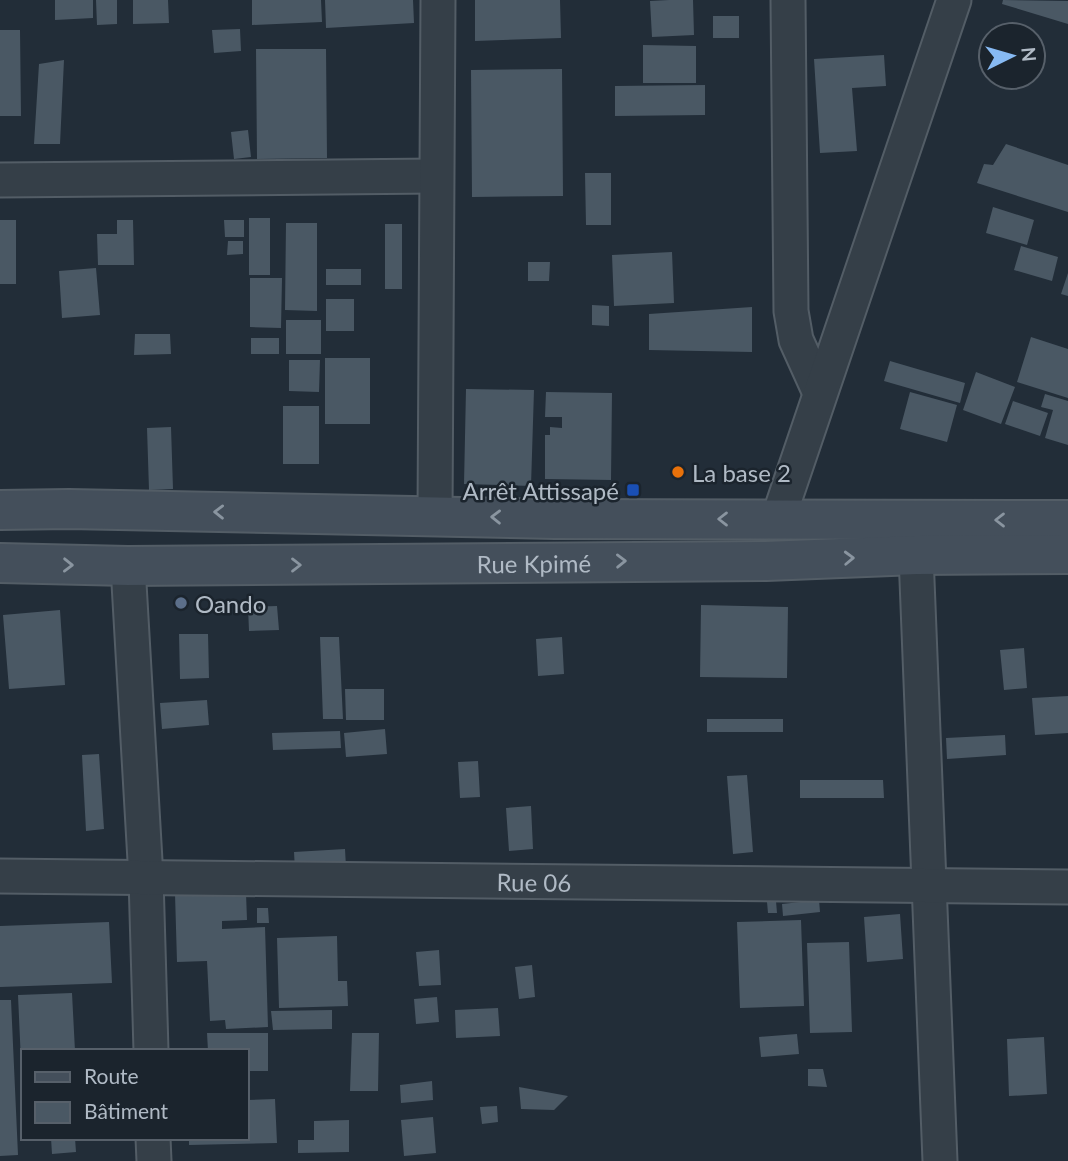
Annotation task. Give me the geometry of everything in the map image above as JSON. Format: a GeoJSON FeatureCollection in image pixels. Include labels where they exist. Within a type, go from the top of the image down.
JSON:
{"type":"FeatureCollection","features":[{"type":"Feature","properties":{"kind":"main road","name":"Rue Kpimé"},"geometry":{"type":"LineString","coordinates":[[0,510],[1068,520]]}},
{"type":"Feature","properties":{"kind":"main road","name":"Rue Kpimé"},"geometry":{"type":"LineString","coordinates":[[0,563],[128,566],[766,561],[916,555],[1068,554]]}},
{"type":"Feature","properties":{"kind":"street"},"geometry":{"type":"LineString","coordinates":[[435,516],[438,0]]}},
{"type":"Feature","properties":{"kind":"street"},"geometry":{"type":"LineString","coordinates":[[788,0],[791,311],[796,340],[820,393]]}},
{"type":"Feature","properties":{"kind":"street"},"geometry":{"type":"LineString","coordinates":[[778,519],[954,0]]}},
{"type":"Feature","properties":{"kind":"street"},"geometry":{"type":"LineString","coordinates":[[0,180],[436,176]]}},
{"type":"Feature","properties":{"kind":"street"},"geometry":{"type":"LineString","coordinates":[[916,555],[940,1161]]}},
{"type":"Feature","properties":{"kind":"street"},"geometry":{"type":"LineString","coordinates":[[128,566],[146,877],[151,1049]]}},
{"type":"Feature","properties":{"kind":"street","name":"Rue 06"},"geometry":{"type":"LineString","coordinates":[[0,876],[1068,887]]}},
{"type":"Feature","properties":{"kind":"street"},"geometry":{"type":"LineString","coordinates":[[153,1140],[154,1161]]}},
{"type":"Feature","properties":{"kind":"building"},"geometry":{"type":"Polygon","coordinates":[[[55,0],[93,0],[93,18],[55,20],[55,0]]]}},
{"type":"Feature","properties":{"kind":"building"},"geometry":{"type":"Polygon","coordinates":[[[96,0],[117,0],[117,24],[97,25],[96,0]]]}},
{"type":"Feature","properties":{"kind":"building"},"geometry":{"type":"Polygon","coordinates":[[[133,0],[168,0],[169,23],[133,24],[133,0]]]}},
{"type":"Feature","properties":{"kind":"building"},"geometry":{"type":"Polygon","coordinates":[[[252,0],[321,0],[322,22],[252,25],[252,0]]]}},
{"type":"Feature","properties":{"kind":"building"},"geometry":{"type":"Polygon","coordinates":[[[325,0],[413,0],[414,23],[326,28],[325,0]]]}},
{"type":"Feature","properties":{"kind":"building"},"geometry":{"type":"Polygon","coordinates":[[[475,0],[560,0],[561,38],[475,41],[475,0]]]}},
{"type":"Feature","properties":{"kind":"building"},"geometry":{"type":"Polygon","coordinates":[[[693,0],[694,35],[652,37],[650,1],[693,0]]]}},
{"type":"Feature","properties":{"kind":"building"},"geometry":{"type":"Polygon","coordinates":[[[1003,0],[1068,1],[1068,24],[1002,4],[1003,0]]]}},
{"type":"Feature","properties":{"kind":"building"},"geometry":{"type":"Polygon","coordinates":[[[713,16],[739,16],[739,38],[713,38],[713,16]]]}},
{"type":"Feature","properties":{"kind":"building"},"geometry":{"type":"Polygon","coordinates":[[[240,29],[241,51],[214,53],[212,30],[240,29]]]}},
{"type":"Feature","properties":{"kind":"building"},"geometry":{"type":"Polygon","coordinates":[[[0,30],[20,30],[21,116],[0,116],[0,30]]]}},
{"type":"Feature","properties":{"kind":"building"},"geometry":{"type":"Polygon","coordinates":[[[643,45],[696,46],[696,83],[643,83],[643,45]]]}},
{"type":"Feature","properties":{"kind":"building"},"geometry":{"type":"Polygon","coordinates":[[[256,49],[326,49],[327,158],[257,159],[256,49]]]}},
{"type":"Feature","properties":{"kind":"building"},"geometry":{"type":"Polygon","coordinates":[[[884,55],[886,86],[852,88],[857,151],[820,153],[814,59],[884,55]]]}},
{"type":"Feature","properties":{"kind":"building"},"geometry":{"type":"Polygon","coordinates":[[[64,60],[60,144],[34,144],[39,64],[64,60]]]}},
{"type":"Feature","properties":{"kind":"building"},"geometry":{"type":"Polygon","coordinates":[[[562,69],[563,196],[472,197],[471,70],[562,69]]]}},
{"type":"Feature","properties":{"kind":"building"},"geometry":{"type":"Polygon","coordinates":[[[705,85],[705,115],[615,116],[615,86],[705,85]]]}},
{"type":"Feature","properties":{"kind":"building"},"geometry":{"type":"Polygon","coordinates":[[[248,130],[251,157],[234,159],[231,132],[248,130]]]}},
{"type":"Feature","properties":{"kind":"building"},"geometry":{"type":"Polygon","coordinates":[[[1006,144],[1068,165],[1068,212],[977,183],[984,164],[993,165],[1006,144]]]}},
{"type":"Feature","properties":{"kind":"building"},"geometry":{"type":"Polygon","coordinates":[[[585,173],[611,173],[611,225],[586,225],[585,173]]]}},
{"type":"Feature","properties":{"kind":"building"},"geometry":{"type":"Polygon","coordinates":[[[993,207],[1034,220],[1027,245],[986,233],[993,207]]]}},
{"type":"Feature","properties":{"kind":"building"},"geometry":{"type":"Polygon","coordinates":[[[249,218],[270,218],[270,275],[249,275],[249,218]]]}},
{"type":"Feature","properties":{"kind":"building"},"geometry":{"type":"Polygon","coordinates":[[[0,220],[16,220],[16,284],[0,284],[0,220]]]}},
{"type":"Feature","properties":{"kind":"building"},"geometry":{"type":"Polygon","coordinates":[[[117,220],[133,220],[134,265],[98,265],[97,234],[117,234],[117,220]]]}},
{"type":"Feature","properties":{"kind":"building"},"geometry":{"type":"Polygon","coordinates":[[[224,220],[244,220],[244,237],[225,237],[224,220]]]}},
{"type":"Feature","properties":{"kind":"building"},"geometry":{"type":"Polygon","coordinates":[[[286,223],[317,223],[317,311],[285,310],[286,223]]]}},
{"type":"Feature","properties":{"kind":"building"},"geometry":{"type":"Polygon","coordinates":[[[385,224],[402,224],[402,289],[385,289],[385,224]]]}},
{"type":"Feature","properties":{"kind":"building"},"geometry":{"type":"Polygon","coordinates":[[[228,241],[243,241],[243,254],[227,255],[228,241]]]}},
{"type":"Feature","properties":{"kind":"building"},"geometry":{"type":"Polygon","coordinates":[[[1021,246],[1058,257],[1052,281],[1014,270],[1021,246]]]}},
{"type":"Feature","properties":{"kind":"building"},"geometry":{"type":"Polygon","coordinates":[[[672,252],[674,303],[614,306],[612,255],[672,252]]]}},
{"type":"Feature","properties":{"kind":"building"},"geometry":{"type":"Polygon","coordinates":[[[528,262],[550,262],[549,281],[528,281],[528,262]]]}},
{"type":"Feature","properties":{"kind":"building"},"geometry":{"type":"Polygon","coordinates":[[[96,268],[100,315],[62,318],[59,271],[96,268]]]}},
{"type":"Feature","properties":{"kind":"building"},"geometry":{"type":"Polygon","coordinates":[[[326,269],[361,269],[361,285],[326,285],[326,269]]]}},
{"type":"Feature","properties":{"kind":"building"},"geometry":{"type":"Polygon","coordinates":[[[1068,273],[1068,296],[1061,294],[1068,273]]]}},
{"type":"Feature","properties":{"kind":"building"},"geometry":{"type":"Polygon","coordinates":[[[250,278],[282,278],[281,328],[250,327],[250,278]]]}},
{"type":"Feature","properties":{"kind":"building"},"geometry":{"type":"Polygon","coordinates":[[[326,299],[354,299],[354,331],[326,331],[326,299]]]}},
{"type":"Feature","properties":{"kind":"building"},"geometry":{"type":"Polygon","coordinates":[[[592,305],[609,306],[609,326],[592,325],[592,305]]]}},
{"type":"Feature","properties":{"kind":"building"},"geometry":{"type":"Polygon","coordinates":[[[752,307],[752,352],[649,350],[649,314],[752,307]]]}},
{"type":"Feature","properties":{"kind":"building"},"geometry":{"type":"Polygon","coordinates":[[[286,320],[321,320],[321,354],[286,354],[286,320]]]}},
{"type":"Feature","properties":{"kind":"building"},"geometry":{"type":"Polygon","coordinates":[[[135,334],[170,334],[171,354],[134,355],[135,334]]]}},
{"type":"Feature","properties":{"kind":"building"},"geometry":{"type":"Polygon","coordinates":[[[1031,337],[1068,349],[1068,398],[1017,382],[1031,337]]]}},
{"type":"Feature","properties":{"kind":"building"},"geometry":{"type":"Polygon","coordinates":[[[251,338],[279,338],[279,354],[251,354],[251,338]]]}},
{"type":"Feature","properties":{"kind":"building"},"geometry":{"type":"Polygon","coordinates":[[[325,358],[370,358],[370,424],[325,424],[325,358]]]}},
{"type":"Feature","properties":{"kind":"building"},"geometry":{"type":"Polygon","coordinates":[[[289,360],[320,360],[319,392],[289,391],[289,360]]]}},
{"type":"Feature","properties":{"kind":"building"},"geometry":{"type":"Polygon","coordinates":[[[890,361],[965,383],[960,403],[884,381],[890,361]]]}},
{"type":"Feature","properties":{"kind":"building"},"geometry":{"type":"Polygon","coordinates":[[[976,372],[1015,387],[1001,424],[963,410],[976,372]]]}},
{"type":"Feature","properties":{"kind":"building"},"geometry":{"type":"Polygon","coordinates":[[[466,389],[534,390],[531,486],[464,484],[466,389]]]}},
{"type":"Feature","properties":{"kind":"building"},"geometry":{"type":"Polygon","coordinates":[[[546,392],[612,393],[611,480],[545,479],[545,435],[550,435],[550,427],[562,428],[562,417],[545,417],[546,392]]]}},
{"type":"Feature","properties":{"kind":"building"},"geometry":{"type":"Polygon","coordinates":[[[910,392],[957,405],[947,442],[900,429],[910,392]]]}},
{"type":"Feature","properties":{"kind":"building"},"geometry":{"type":"Polygon","coordinates":[[[1045,394],[1068,401],[1068,445],[1045,438],[1053,410],[1041,407],[1045,394]]]}},
{"type":"Feature","properties":{"kind":"building"},"geometry":{"type":"Polygon","coordinates":[[[1013,401],[1048,413],[1040,436],[1005,424],[1013,401]]]}},
{"type":"Feature","properties":{"kind":"building"},"geometry":{"type":"Polygon","coordinates":[[[283,406],[319,406],[319,464],[283,464],[283,406]]]}},
{"type":"Feature","properties":{"kind":"building"},"geometry":{"type":"Polygon","coordinates":[[[171,427],[173,489],[149,490],[147,428],[171,427]]]}},
{"type":"Feature","properties":{"kind":"building"},"geometry":{"type":"Polygon","coordinates":[[[701,605],[788,607],[787,678],[700,677],[701,605]]]}},
{"type":"Feature","properties":{"kind":"building"},"geometry":{"type":"Polygon","coordinates":[[[277,606],[279,630],[249,631],[248,607],[277,606]]]}},
{"type":"Feature","properties":{"kind":"building"},"geometry":{"type":"Polygon","coordinates":[[[60,610],[65,685],[9,689],[3,615],[60,610]]]}},
{"type":"Feature","properties":{"kind":"building"},"geometry":{"type":"Polygon","coordinates":[[[179,634],[208,634],[209,678],[180,679],[179,634]]]}},
{"type":"Feature","properties":{"kind":"building"},"geometry":{"type":"Polygon","coordinates":[[[320,637],[339,637],[343,719],[323,719],[320,637]]]}},
{"type":"Feature","properties":{"kind":"building"},"geometry":{"type":"Polygon","coordinates":[[[562,637],[564,674],[538,676],[536,639],[562,637]]]}},
{"type":"Feature","properties":{"kind":"building"},"geometry":{"type":"Polygon","coordinates":[[[1024,648],[1027,688],[1004,690],[1000,650],[1024,648]]]}},
{"type":"Feature","properties":{"kind":"building"},"geometry":{"type":"Polygon","coordinates":[[[345,689],[384,689],[384,720],[346,720],[345,689]]]}},
{"type":"Feature","properties":{"kind":"building"},"geometry":{"type":"Polygon","coordinates":[[[1068,696],[1068,733],[1035,735],[1032,698],[1068,696]]]}},
{"type":"Feature","properties":{"kind":"building"},"geometry":{"type":"Polygon","coordinates":[[[207,700],[209,725],[162,729],[160,703],[207,700]]]}},
{"type":"Feature","properties":{"kind":"building"},"geometry":{"type":"Polygon","coordinates":[[[707,719],[783,719],[783,732],[707,732],[707,719]]]}},
{"type":"Feature","properties":{"kind":"building"},"geometry":{"type":"Polygon","coordinates":[[[385,729],[387,754],[346,757],[344,733],[385,729]]]}},
{"type":"Feature","properties":{"kind":"building"},"geometry":{"type":"Polygon","coordinates":[[[340,731],[341,748],[273,750],[272,733],[340,731]]]}},
{"type":"Feature","properties":{"kind":"building"},"geometry":{"type":"Polygon","coordinates":[[[1005,735],[1006,755],[947,759],[946,738],[1005,735]]]}},
{"type":"Feature","properties":{"kind":"building"},"geometry":{"type":"Polygon","coordinates":[[[99,754],[104,829],[86,831],[82,755],[99,754]]]}},
{"type":"Feature","properties":{"kind":"building"},"geometry":{"type":"Polygon","coordinates":[[[478,761],[480,797],[460,798],[458,762],[478,761]]]}},
{"type":"Feature","properties":{"kind":"building"},"geometry":{"type":"Polygon","coordinates":[[[747,775],[753,852],[733,854],[727,776],[747,775]]]}},
{"type":"Feature","properties":{"kind":"building"},"geometry":{"type":"Polygon","coordinates":[[[800,780],[883,780],[884,798],[800,798],[800,780]]]}},
{"type":"Feature","properties":{"kind":"building"},"geometry":{"type":"Polygon","coordinates":[[[531,806],[533,849],[509,851],[506,808],[531,806]]]}},
{"type":"Feature","properties":{"kind":"building"},"geometry":{"type":"Polygon","coordinates":[[[345,849],[346,867],[295,870],[294,852],[345,849]]]}},
{"type":"Feature","properties":{"kind":"building"},"geometry":{"type":"Polygon","coordinates":[[[246,893],[247,920],[222,921],[222,929],[265,927],[268,1027],[226,1029],[225,1020],[210,1021],[207,961],[177,962],[175,894],[246,893]]]}},
{"type":"Feature","properties":{"kind":"building"},"geometry":{"type":"Polygon","coordinates":[[[819,900],[820,912],[783,916],[782,904],[819,900]]]}},
{"type":"Feature","properties":{"kind":"building"},"geometry":{"type":"Polygon","coordinates":[[[776,901],[777,913],[768,913],[767,902],[776,901]]]}},
{"type":"Feature","properties":{"kind":"building"},"geometry":{"type":"Polygon","coordinates":[[[257,908],[268,908],[269,923],[257,923],[257,908]]]}},
{"type":"Feature","properties":{"kind":"building"},"geometry":{"type":"Polygon","coordinates":[[[900,914],[903,959],[867,962],[864,917],[900,914]]]}},
{"type":"Feature","properties":{"kind":"building"},"geometry":{"type":"Polygon","coordinates":[[[801,920],[804,1006],[740,1008],[737,922],[801,920]]]}},
{"type":"Feature","properties":{"kind":"building"},"geometry":{"type":"Polygon","coordinates":[[[109,922],[112,983],[0,987],[0,926],[109,922]]]}},
{"type":"Feature","properties":{"kind":"building"},"geometry":{"type":"Polygon","coordinates":[[[337,936],[338,981],[347,981],[348,1006],[279,1008],[277,938],[337,936]]]}},
{"type":"Feature","properties":{"kind":"building"},"geometry":{"type":"Polygon","coordinates":[[[849,942],[852,1032],[810,1033],[807,943],[849,942]]]}},
{"type":"Feature","properties":{"kind":"building"},"geometry":{"type":"Polygon","coordinates":[[[439,950],[441,985],[419,986],[416,952],[439,950]]]}},
{"type":"Feature","properties":{"kind":"building"},"geometry":{"type":"Polygon","coordinates":[[[532,965],[535,997],[519,999],[515,967],[532,965]]]}},
{"type":"Feature","properties":{"kind":"building"},"geometry":{"type":"Polygon","coordinates":[[[72,993],[75,1049],[21,1049],[21,1062],[18,995],[72,993]]]}},
{"type":"Feature","properties":{"kind":"building"},"geometry":{"type":"Polygon","coordinates":[[[437,997],[439,1022],[416,1024],[414,999],[437,997]]]}},
{"type":"Feature","properties":{"kind":"building"},"geometry":{"type":"Polygon","coordinates":[[[0,1000],[11,1000],[18,1155],[0,1156],[0,1000]]]}},
{"type":"Feature","properties":{"kind":"building"},"geometry":{"type":"Polygon","coordinates":[[[498,1008],[500,1036],[456,1038],[455,1010],[498,1008]]]}},
{"type":"Feature","properties":{"kind":"building"},"geometry":{"type":"Polygon","coordinates":[[[332,1010],[332,1029],[273,1030],[271,1011],[332,1010]]]}},
{"type":"Feature","properties":{"kind":"building"},"geometry":{"type":"Polygon","coordinates":[[[207,1033],[268,1033],[268,1071],[248,1071],[248,1049],[208,1049],[207,1033]]]}},
{"type":"Feature","properties":{"kind":"building"},"geometry":{"type":"Polygon","coordinates":[[[352,1033],[379,1033],[378,1091],[350,1091],[352,1033]]]}},
{"type":"Feature","properties":{"kind":"building"},"geometry":{"type":"Polygon","coordinates":[[[797,1034],[799,1054],[761,1057],[759,1037],[797,1034]]]}},
{"type":"Feature","properties":{"kind":"building"},"geometry":{"type":"Polygon","coordinates":[[[1044,1037],[1047,1094],[1009,1096],[1007,1039],[1044,1037]]]}},
{"type":"Feature","properties":{"kind":"building"},"geometry":{"type":"Polygon","coordinates":[[[808,1069],[823,1069],[827,1087],[808,1086],[808,1069]]]}},
{"type":"Feature","properties":{"kind":"building"},"geometry":{"type":"Polygon","coordinates":[[[432,1081],[433,1100],[401,1103],[400,1085],[432,1081]]]}},
{"type":"Feature","properties":{"kind":"building"},"geometry":{"type":"Polygon","coordinates":[[[519,1087],[568,1096],[554,1110],[521,1109],[519,1087]]]}},
{"type":"Feature","properties":{"kind":"building"},"geometry":{"type":"Polygon","coordinates":[[[275,1099],[277,1143],[189,1145],[189,1140],[248,1140],[248,1100],[275,1099]]]}},
{"type":"Feature","properties":{"kind":"building"},"geometry":{"type":"Polygon","coordinates":[[[497,1106],[498,1122],[482,1124],[480,1107],[497,1106]]]}},
{"type":"Feature","properties":{"kind":"building"},"geometry":{"type":"Polygon","coordinates":[[[433,1117],[436,1153],[404,1156],[401,1120],[433,1117]]]}},
{"type":"Feature","properties":{"kind":"building"},"geometry":{"type":"Polygon","coordinates":[[[349,1120],[349,1152],[298,1153],[298,1140],[314,1140],[314,1121],[349,1120]]]}},
{"type":"Feature","properties":{"kind":"building"},"geometry":{"type":"Polygon","coordinates":[[[51,1140],[75,1140],[76,1152],[52,1154],[51,1140]]]}},
{"type":"Feature","properties":{"kind":"place","name":"La base 2"},"geometry":{"type":"Point","coordinates":[678,472]}},
{"type":"Feature","properties":{"kind":"place","name":"Arrêt Attissapé"},"geometry":{"type":"Point","coordinates":[633,490]}},
{"type":"Feature","properties":{"kind":"place","name":"Oando"},"geometry":{"type":"Point","coordinates":[181,603]}}]}
